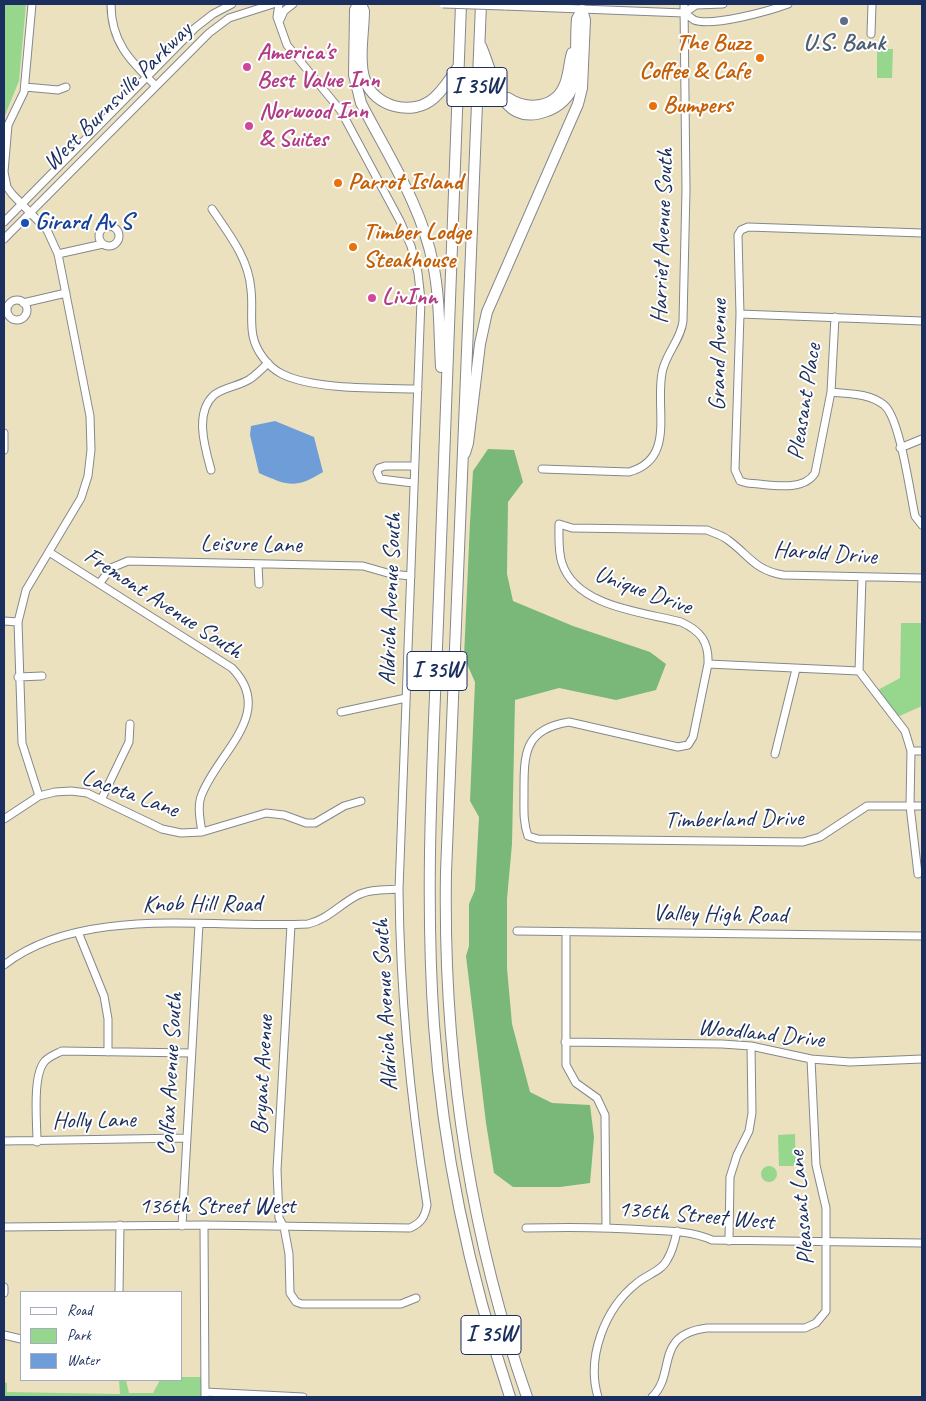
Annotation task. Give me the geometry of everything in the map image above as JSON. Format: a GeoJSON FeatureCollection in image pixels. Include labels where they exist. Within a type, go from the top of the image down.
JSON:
{"type":"FeatureCollection","features":[{"type":"Feature","properties":{"kind":"highway"},"geometry":{"type":"LineString","coordinates":[[444,446],[438,306],[433,264],[416,210],[356,90],[355,10],[359,4],[364,11],[362,69],[364,80],[376,97],[386,104],[409,108],[422,105],[438,94],[458,67]]}},
{"type":"Feature","properties":{"kind":"highway","name":"I 35W"},"geometry":{"type":"LineString","coordinates":[[462,4],[444,446],[430,885],[435,1030],[442,1104],[458,1203],[472,1265],[510,1397]]}},
{"type":"Feature","properties":{"kind":"highway","name":"I 35W"},"geometry":{"type":"LineString","coordinates":[[481,4],[460,469],[446,872],[448,1000],[458,1104],[474,1205],[498,1305],[527,1397]]}},
{"type":"Feature","properties":{"kind":"highway"},"geometry":{"type":"LineString","coordinates":[[479,42],[498,92],[508,106],[526,114],[539,114],[557,106],[567,96],[573,84],[574,44],[577,19],[582,7]]}},
{"type":"Feature","properties":{"kind":"highway"},"geometry":{"type":"LineString","coordinates":[[460,469],[468,443],[480,344],[487,312],[501,276],[578,104],[582,88],[585,20],[582,7]]}},
{"type":"Feature","properties":{"kind":"street"},"geometry":{"type":"LineString","coordinates":[[32,4],[25,87],[8,125],[4,172],[7,187],[47,230],[58,254],[90,416],[92,450],[88,476],[80,498],[26,590],[18,622],[18,677],[22,743],[39,796]]}},
{"type":"Feature","properties":{"kind":"street"},"geometry":{"type":"LineString","coordinates":[[111,4],[111,20],[118,42],[155,85]]}},
{"type":"Feature","properties":{"kind":"street","name":"West Burnsville Parkway"},"geometry":{"type":"LineString","coordinates":[[4,222],[146,76],[203,21],[232,4]]}},
{"type":"Feature","properties":{"kind":"street","name":"West Burnsville Parkway"},"geometry":{"type":"LineString","coordinates":[[4,239],[155,85],[220,24],[244,12],[273,4]]}},
{"type":"Feature","properties":{"kind":"street","name":"Aldrich Avenue South"},"geometry":{"type":"LineString","coordinates":[[279,4],[276,12],[287,45],[341,111],[400,221],[411,246],[418,273],[421,300],[399,890],[404,1030],[412,1111],[427,1205],[425,1215]]}},
{"type":"Feature","properties":{"kind":"street"},"geometry":{"type":"LineString","coordinates":[[280,20],[284,11],[293,4]]}},
{"type":"Feature","properties":{"kind":"street"},"geometry":{"type":"LineString","coordinates":[[443,4],[582,7],[684,13],[696,20],[715,20],[758,13],[788,4]]}},
{"type":"Feature","properties":{"kind":"street","name":"Harriet Avenue South"},"geometry":{"type":"LineString","coordinates":[[542,469],[630,472],[643,468],[657,454],[662,373],[667,358],[682,331],[684,320],[686,198],[684,4]]}},
{"type":"Feature","properties":{"kind":"street"},"geometry":{"type":"LineString","coordinates":[[684,13],[696,6],[722,4]]}},
{"type":"Feature","properties":{"kind":"street"},"geometry":{"type":"LineString","coordinates":[[870,34],[872,4]]}},
{"type":"Feature","properties":{"kind":"street"},"geometry":{"type":"LineString","coordinates":[[25,87],[58,90],[66,87]]}},
{"type":"Feature","properties":{"kind":"street"},"geometry":{"type":"LineString","coordinates":[[212,209],[246,264],[251,288],[253,336],[258,351],[268,364],[282,374],[337,386],[418,389]]}},
{"type":"Feature","properties":{"kind":"street","name":"Grand Avenue"},"geometry":{"type":"LineString","coordinates":[[740,481],[735,470],[740,314],[738,235],[740,230],[748,227],[922,233]]}},
{"type":"Feature","properties":{"kind":"street"},"geometry":{"type":"LineString","coordinates":[[58,254],[103,244]]}},
{"type":"Feature","properties":{"kind":"street"},"geometry":{"type":"LineString","coordinates":[[23,303],[66,293]]}},
{"type":"Feature","properties":{"kind":"street"},"geometry":{"type":"LineString","coordinates":[[740,314],[922,321]]}},
{"type":"Feature","properties":{"kind":"street","name":"Pleasant Place"},"geometry":{"type":"LineString","coordinates":[[740,481],[747,484],[799,485],[810,481],[815,472],[831,392],[835,317]]}},
{"type":"Feature","properties":{"kind":"street"},"geometry":{"type":"LineString","coordinates":[[211,470],[204,446],[203,417],[206,405],[215,394],[249,380],[268,364]]}},
{"type":"Feature","properties":{"kind":"street"},"geometry":{"type":"LineString","coordinates":[[831,392],[868,396],[885,406],[894,420],[915,516],[922,525]]}},
{"type":"Feature","properties":{"kind":"street"},"geometry":{"type":"LineString","coordinates":[[4,434],[4,450]]}},
{"type":"Feature","properties":{"kind":"street"},"geometry":{"type":"LineString","coordinates":[[900,448],[922,439]]}},
{"type":"Feature","properties":{"kind":"street"},"geometry":{"type":"LineString","coordinates":[[413,483],[380,479],[377,472],[379,468],[385,466],[414,466]]}},
{"type":"Feature","properties":{"kind":"street","name":"Harold Drive"},"geometry":{"type":"LineString","coordinates":[[559,524],[572,528],[707,530],[728,539],[752,563],[770,573],[922,578]]}},
{"type":"Feature","properties":{"kind":"street","name":"Unique Drive"},"geometry":{"type":"LineString","coordinates":[[559,524],[559,548],[562,564],[570,579],[582,592],[603,602],[681,622],[691,627],[698,632],[708,646],[708,664]]}},
{"type":"Feature","properties":{"kind":"street","name":"Fremont Avenue South"},"geometry":{"type":"LineString","coordinates":[[49,552],[232,668],[242,679],[248,691],[250,707],[246,721],[201,795],[200,814],[202,832]]}},
{"type":"Feature","properties":{"kind":"street","name":"Leisure Lane"},"geometry":{"type":"LineString","coordinates":[[99,584],[111,568],[128,561],[363,566],[390,574],[411,576]]}},
{"type":"Feature","properties":{"kind":"street"},"geometry":{"type":"LineString","coordinates":[[258,564],[259,584]]}},
{"type":"Feature","properties":{"kind":"street"},"geometry":{"type":"LineString","coordinates":[[862,577],[858,671],[905,731],[911,750],[910,806],[918,874]]}},
{"type":"Feature","properties":{"kind":"street"},"geometry":{"type":"LineString","coordinates":[[4,621],[18,622]]}},
{"type":"Feature","properties":{"kind":"street"},"geometry":{"type":"LineString","coordinates":[[708,664],[858,671]]}},
{"type":"Feature","properties":{"kind":"street","name":"Timberland Drive"},"geometry":{"type":"LineString","coordinates":[[708,664],[693,737],[688,745],[678,747],[569,722],[551,725],[537,734],[524,758],[524,826],[528,836],[538,839],[803,842],[820,837],[867,806],[922,806]]}},
{"type":"Feature","properties":{"kind":"street"},"geometry":{"type":"LineString","coordinates":[[775,754],[796,668]]}},
{"type":"Feature","properties":{"kind":"street"},"geometry":{"type":"LineString","coordinates":[[18,677],[42,676]]}},
{"type":"Feature","properties":{"kind":"street"},"geometry":{"type":"LineString","coordinates":[[341,712],[406,698]]}},
{"type":"Feature","properties":{"kind":"street"},"geometry":{"type":"LineString","coordinates":[[102,800],[129,742],[130,724]]}},
{"type":"Feature","properties":{"kind":"street"},"geometry":{"type":"LineString","coordinates":[[911,750],[922,751]]}},
{"type":"Feature","properties":{"kind":"street","name":"Lacota Lane"},"geometry":{"type":"LineString","coordinates":[[4,819],[39,796],[71,791],[86,793],[162,829],[181,833],[202,832],[266,813],[284,815],[306,823],[315,824],[344,806],[361,801]]}},
{"type":"Feature","properties":{"kind":"street","name":"Knob Hill Road"},"geometry":{"type":"LineString","coordinates":[[4,965],[43,944],[78,932],[127,924],[291,925],[320,921],[350,900],[365,893],[399,890]]}},
{"type":"Feature","properties":{"kind":"street","name":"Colfax Avenue South"},"geometry":{"type":"LineString","coordinates":[[182,1226],[199,924]]}},
{"type":"Feature","properties":{"kind":"street","name":"Bryant Avenue"},"geometry":{"type":"LineString","coordinates":[[291,925],[276,1170],[279,1218],[284,1227],[290,1254],[290,1293],[296,1302],[401,1304],[416,1298]]}},
{"type":"Feature","properties":{"kind":"street","name":"Valley High Road"},"geometry":{"type":"LineString","coordinates":[[517,931],[922,936]]}},
{"type":"Feature","properties":{"kind":"street"},"geometry":{"type":"LineString","coordinates":[[78,932],[104,996],[108,1019],[108,1052]]}},
{"type":"Feature","properties":{"kind":"street"},"geometry":{"type":"LineString","coordinates":[[566,932],[566,1065],[576,1083],[597,1098],[605,1115],[606,1227]]}},
{"type":"Feature","properties":{"kind":"street","name":"Woodland Drive"},"geometry":{"type":"LineString","coordinates":[[566,1042],[751,1046],[811,1059],[850,1062],[922,1058]]}},
{"type":"Feature","properties":{"kind":"street"},"geometry":{"type":"LineString","coordinates":[[729,1241],[730,1177],[737,1155],[749,1131],[752,1112],[751,1046]]}},
{"type":"Feature","properties":{"kind":"street"},"geometry":{"type":"LineString","coordinates":[[37,1142],[38,1078],[44,1062],[52,1055],[62,1051],[191,1052]]}},
{"type":"Feature","properties":{"kind":"street","name":"Pleasant Lane"},"geometry":{"type":"LineString","coordinates":[[652,1397],[663,1380],[666,1360],[671,1349],[680,1338],[692,1331],[707,1328],[804,1328],[816,1323],[827,1307],[826,1208],[816,1165],[811,1059]]}},
{"type":"Feature","properties":{"kind":"street","name":"Holly Lane"},"geometry":{"type":"LineString","coordinates":[[4,1141],[37,1142],[186,1138]]}},
{"type":"Feature","properties":{"kind":"street","name":"136th Street West"},"geometry":{"type":"LineString","coordinates":[[4,1227],[204,1225],[410,1228],[419,1224],[425,1215]]}},
{"type":"Feature","properties":{"kind":"street"},"geometry":{"type":"LineString","coordinates":[[204,1225],[205,1395],[303,1397]]}},
{"type":"Feature","properties":{"kind":"street"},"geometry":{"type":"LineString","coordinates":[[119,1291],[120,1226]]}},
{"type":"Feature","properties":{"kind":"street","name":"136th Street West"},"geometry":{"type":"LineString","coordinates":[[526,1228],[606,1227],[677,1231],[695,1234],[712,1240],[729,1241],[922,1243]]}},
{"type":"Feature","properties":{"kind":"street"},"geometry":{"type":"LineString","coordinates":[[605,1397],[597,1394],[595,1367],[598,1347],[609,1317],[634,1285],[666,1262],[677,1231]]}},
{"type":"Feature","properties":{"kind":"street"},"geometry":{"type":"LineString","coordinates":[[4,1335],[20,1339]]}},
{"type":"Feature","properties":{"kind":"green space"},"geometry":{"type":"Polygon","coordinates":[[[4,4],[26,4],[19,81],[4,118],[4,4]]]}},
{"type":"Feature","properties":{"kind":"green space"},"geometry":{"type":"Polygon","coordinates":[[[877,49],[893,49],[892,78],[877,78],[877,49]]]}},
{"type":"Feature","properties":{"kind":"green space"},"geometry":{"type":"Polygon","coordinates":[[[488,449],[514,450],[523,482],[508,502],[507,574],[513,601],[573,626],[650,652],[666,664],[656,690],[616,700],[559,688],[515,700],[512,844],[507,899],[507,968],[512,1024],[530,1092],[552,1103],[590,1105],[594,1137],[590,1183],[560,1187],[513,1187],[494,1173],[486,1123],[466,956],[469,946],[469,904],[475,890],[479,817],[470,801],[475,682],[464,657],[473,471],[488,449]]]}},
{"type":"Feature","properties":{"kind":"green space"},"geometry":{"type":"Polygon","coordinates":[[[901,623],[922,623],[922,706],[895,718],[874,692],[900,678],[901,623]]]}},
{"type":"Feature","properties":{"kind":"green space"},"geometry":{"type":"Polygon","coordinates":[[[795,1134],[796,1166],[779,1166],[778,1135],[795,1134]]]}},
{"type":"Feature","properties":{"kind":"green space"},"geometry":{"type":"Polygon","coordinates":[[[769,1166],[777,1174],[769,1182],[761,1174],[769,1166]]]}},
{"type":"Feature","properties":{"kind":"green space"},"geometry":{"type":"Polygon","coordinates":[[[182,1377],[205,1377],[205,1397],[4,1397],[4,1382],[7,1383],[7,1392],[120,1394],[119,1381],[126,1381],[129,1393],[153,1393],[159,1381],[182,1381],[182,1377]]]}},
{"type":"Feature","properties":{"kind":"water"},"geometry":{"type":"Polygon","coordinates":[[[275,421],[314,437],[323,472],[306,481],[292,484],[277,481],[259,473],[250,435],[251,426],[275,421]]]}},
{"type":"Feature","properties":{"kind":"place","name":"U.S. Bank"},"geometry":{"type":"Point","coordinates":[844,21]}},
{"type":"Feature","properties":{"kind":"place","name":"The Buzz Coffee & Cafe"},"geometry":{"type":"Point","coordinates":[760,58]}},
{"type":"Feature","properties":{"kind":"place","name":"America's Best Value Inn"},"geometry":{"type":"Point","coordinates":[247,67]}},
{"type":"Feature","properties":{"kind":"place","name":"Bumpers"},"geometry":{"type":"Point","coordinates":[653,106]}},
{"type":"Feature","properties":{"kind":"place","name":"Norwood Inn & Suites"},"geometry":{"type":"Point","coordinates":[249,126]}},
{"type":"Feature","properties":{"kind":"place","name":"Parrot Island"},"geometry":{"type":"Point","coordinates":[338,183]}},
{"type":"Feature","properties":{"kind":"place","name":"Girard Av S"},"geometry":{"type":"Point","coordinates":[25,223]}},
{"type":"Feature","properties":{"kind":"place","name":"Timber Lodge Steakhouse"},"geometry":{"type":"Point","coordinates":[353,247]}},
{"type":"Feature","properties":{"kind":"place","name":"LivInn"},"geometry":{"type":"Point","coordinates":[372,298]}}]}
